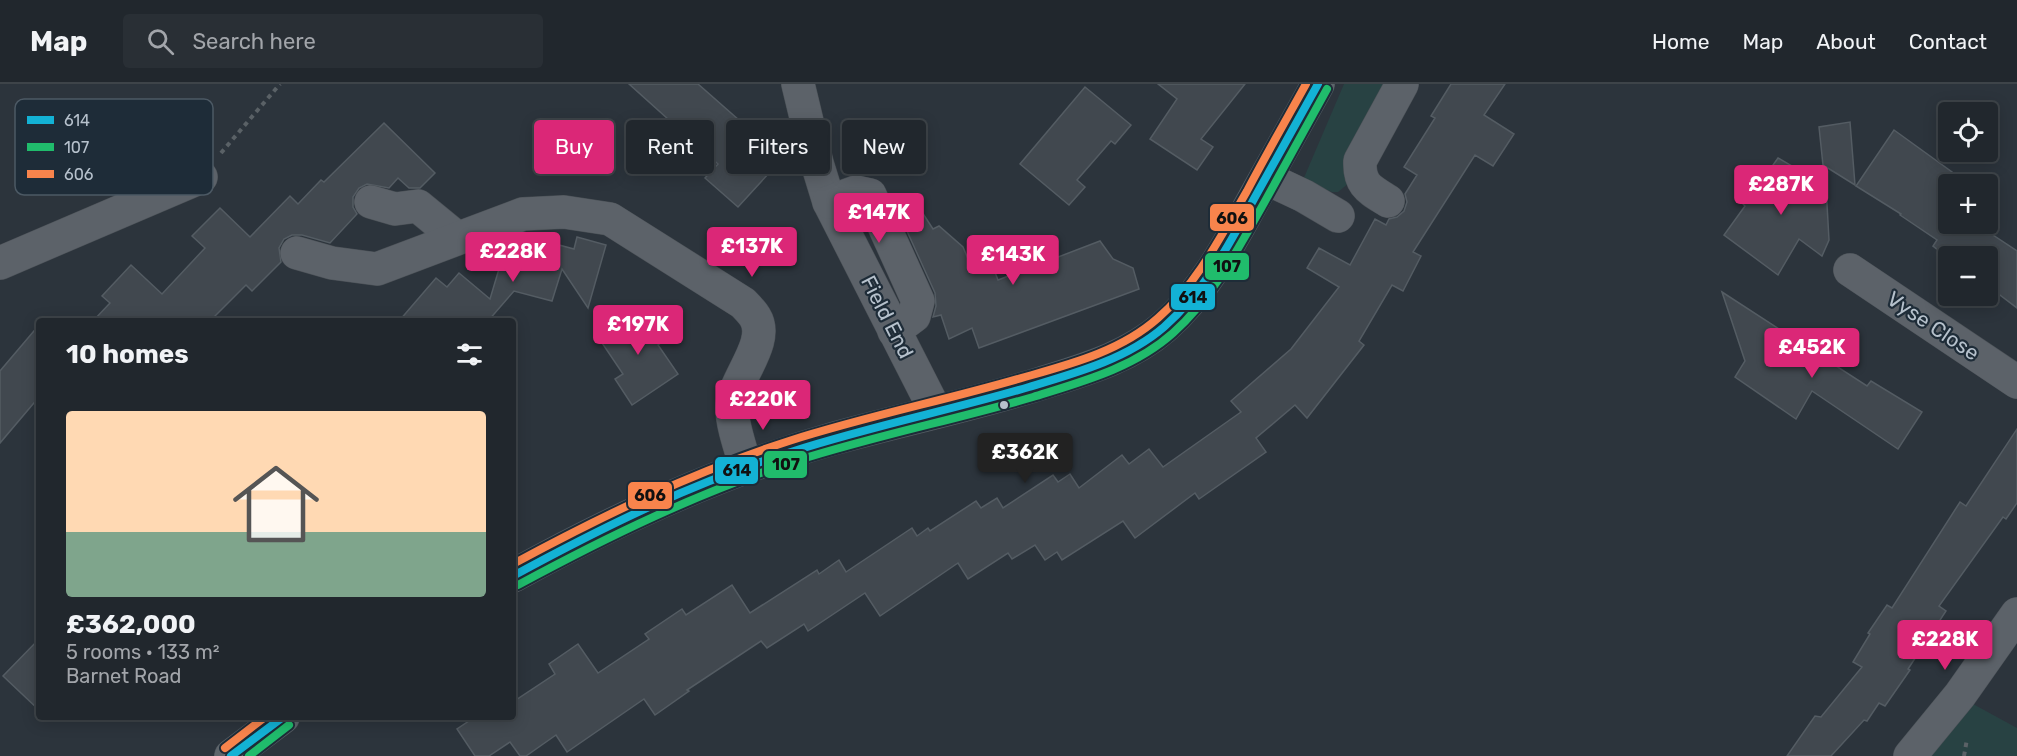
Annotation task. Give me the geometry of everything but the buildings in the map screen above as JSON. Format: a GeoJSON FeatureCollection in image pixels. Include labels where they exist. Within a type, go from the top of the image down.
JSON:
{"type":"FeatureCollection","features":[{"type":"Feature","properties":{"kind":"main road"},"geometry":{"type":"LineString","coordinates":[[516,574],[558,550],[746,467],[831,440],[1008,393],[1102,364],[1135,347],[1164,326],[1211,273],[1318,84]]}},
{"type":"Feature","properties":{"kind":"main road"},"geometry":{"type":"LineString","coordinates":[[231,756],[279,720]]}},
{"type":"Feature","properties":{"kind":"street","name":"Field End"},"geometry":{"type":"LineString","coordinates":[[798,84],[817,163],[829,201],[936,412]]}},
{"type":"Feature","properties":{"kind":"street"},"geometry":{"type":"LineString","coordinates":[[1388,201],[1363,182],[1360,174],[1360,161],[1402,84]]}},
{"type":"Feature","properties":{"kind":"street"},"geometry":{"type":"LineString","coordinates":[[1266,178],[1304,196],[1338,216]]}},
{"type":"Feature","properties":{"kind":"street"},"geometry":{"type":"LineString","coordinates":[[0,263],[159,195]]}},
{"type":"Feature","properties":{"kind":"street"},"geometry":{"type":"LineString","coordinates":[[371,202],[395,209],[418,206],[457,238]]}},
{"type":"Feature","properties":{"kind":"street"},"geometry":{"type":"LineString","coordinates":[[297,253],[332,263],[377,269],[522,214],[564,212],[610,219],[743,303],[756,318],[759,333],[751,359],[734,393],[732,409],[746,467]]}},
{"type":"Feature","properties":{"kind":"street","name":"Vyse Close"},"geometry":{"type":"LineString","coordinates":[[1850,270],[2017,382]]}},
{"type":"Feature","properties":{"kind":"street"},"geometry":{"type":"LineString","coordinates":[[1910,756],[1960,695],[2017,614]]}},
{"type":"Feature","properties":{"kind":"path"},"geometry":{"type":"LineString","coordinates":[[213,163],[280,84]]}},
{"type":"Feature","properties":{"kind":"green space"},"geometry":{"type":"Polygon","coordinates":[[[1344,84],[1402,84],[1360,174],[1338,192],[1332,192],[1303,180],[1344,84]]]}},
{"type":"Feature","properties":{"kind":"green space"},"geometry":{"type":"Polygon","coordinates":[[[1973,704],[2017,728],[2017,756],[1918,756],[1973,704]]]}},
{"type":"Feature","properties":{"kind":"transit line","name":"606"},"geometry":{"type":"LineString","coordinates":[[516,562],[648,496],[753,453],[848,424],[1060,367],[1095,355],[1128,339],[1144,329],[1172,305],[1196,275],[1228,225],[1306,84]]}},
{"type":"Feature","properties":{"kind":"transit line","name":"614"},"geometry":{"type":"LineString","coordinates":[[516,574],[650,506],[721,476],[794,451],[1047,382],[1100,364],[1134,348],[1150,338],[1179,313],[1216,266],[1318,84]]}},
{"type":"Feature","properties":{"kind":"transit line","name":"107"},"geometry":{"type":"LineString","coordinates":[[518,585],[654,517],[760,473],[855,444],[1070,386],[1141,356],[1173,333],[1213,288],[1244,238],[1327,89]]}},
{"type":"Feature","properties":{"kind":"transit line","name":"606"},"geometry":{"type":"LineString","coordinates":[[225,748],[261,720]]}},
{"type":"Feature","properties":{"kind":"transit line","name":"614"},"geometry":{"type":"LineString","coordinates":[[231,756],[279,720]]}},
{"type":"Feature","properties":{"kind":"transit line","name":"107"},"geometry":{"type":"LineString","coordinates":[[249,756],[289,725]]}}]}
